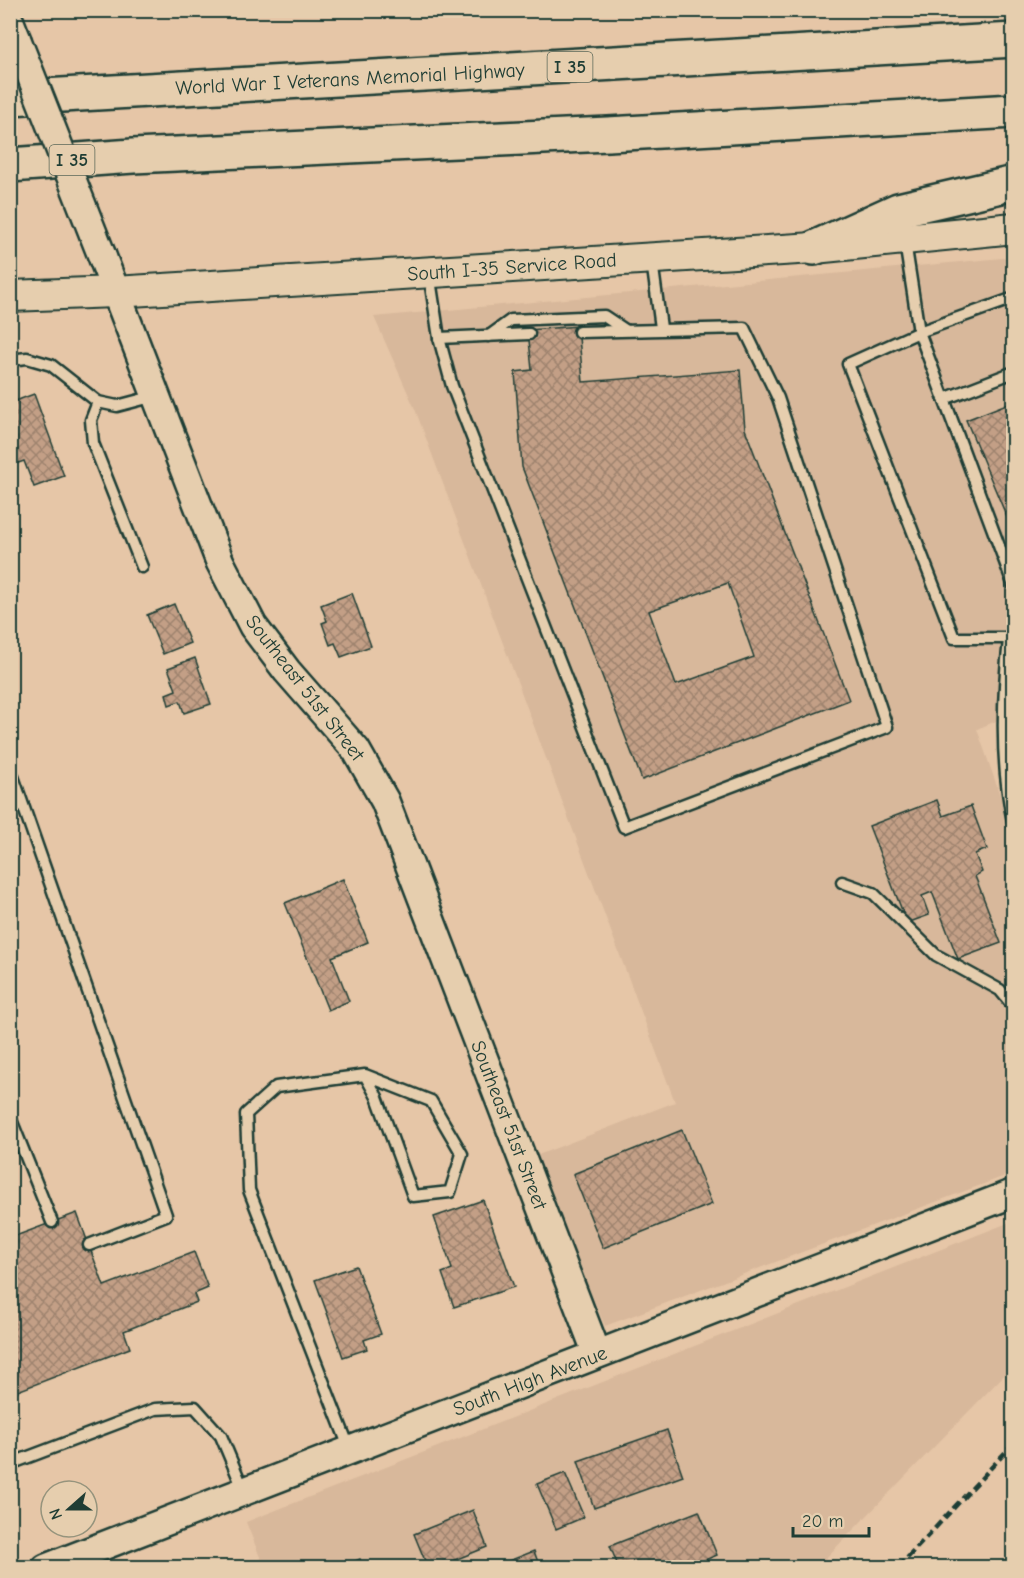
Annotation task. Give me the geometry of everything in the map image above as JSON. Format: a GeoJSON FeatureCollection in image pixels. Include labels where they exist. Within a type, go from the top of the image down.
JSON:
{"type":"FeatureCollection","features":[{"type":"Feature","properties":{"kind":"highway","name":"World War I Veterans Memorial Highway"},"geometry":{"type":"LineString","coordinates":[[10,98],[1014,40]]}},
{"type":"Feature","properties":{"kind":"highway","name":"I 35"},"geometry":{"type":"LineString","coordinates":[[10,165],[133,156],[620,133],[1014,111]]}},
{"type":"Feature","properties":{"kind":"highway"},"geometry":{"type":"LineString","coordinates":[[814,248],[898,210],[1014,183]]}},
{"type":"Feature","properties":{"kind":"main road","name":"South I-35 Service Road"},"geometry":{"type":"LineString","coordinates":[[10,296],[115,292],[814,248],[1014,228]]}},
{"type":"Feature","properties":{"kind":"street","name":"Southeast 51st Street"},"geometry":{"type":"LineString","coordinates":[[14,31],[220,562],[253,626],[287,671],[356,750],[385,801],[597,1354]]}},
{"type":"Feature","properties":{"kind":"street","name":"South High Avenue"},"geometry":{"type":"LineString","coordinates":[[46,1568],[1014,1193]]}},
{"type":"Feature","properties":{"kind":"lane"},"geometry":{"type":"LineString","coordinates":[[905,238],[919,332],[1010,567],[1014,586]]}},
{"type":"Feature","properties":{"kind":"lane"},"geometry":{"type":"LineString","coordinates":[[652,258],[661,328]]}},
{"type":"Feature","properties":{"kind":"lane"},"geometry":{"type":"LineString","coordinates":[[429,273],[439,338],[452,386],[624,827],[887,727],[778,398],[744,328],[661,328],[579,332]]}},
{"type":"Feature","properties":{"kind":"lane"},"geometry":{"type":"LineString","coordinates":[[1014,298],[919,332],[848,364],[954,638],[1011,639],[1003,688],[1005,763],[1014,826]]}},
{"type":"Feature","properties":{"kind":"lane"},"geometry":{"type":"LineString","coordinates":[[489,336],[511,320],[604,316],[625,330]]}},
{"type":"Feature","properties":{"kind":"lane"},"geometry":{"type":"LineString","coordinates":[[439,338],[529,334]]}},
{"type":"Feature","properties":{"kind":"lane"},"geometry":{"type":"LineString","coordinates":[[10,360],[27,358],[51,365],[98,402],[117,406],[155,396]]}},
{"type":"Feature","properties":{"kind":"lane"},"geometry":{"type":"LineString","coordinates":[[944,399],[1014,372]]}},
{"type":"Feature","properties":{"kind":"lane"},"geometry":{"type":"LineString","coordinates":[[98,402],[91,420],[93,443],[142,567]]}},
{"type":"Feature","properties":{"kind":"lane"},"geometry":{"type":"LineString","coordinates":[[10,768],[166,1215],[89,1245]]}},
{"type":"Feature","properties":{"kind":"lane"},"geometry":{"type":"LineString","coordinates":[[842,882],[873,894],[936,955],[999,990],[1014,1007]]}},
{"type":"Feature","properties":{"kind":"lane"},"geometry":{"type":"LineString","coordinates":[[350,1450],[249,1190],[246,1114],[276,1087],[365,1075],[431,1101],[462,1154],[450,1192],[413,1196],[376,1097],[365,1075]]}},
{"type":"Feature","properties":{"kind":"lane"},"geometry":{"type":"LineString","coordinates":[[10,1117],[52,1222]]}},
{"type":"Feature","properties":{"kind":"lane"},"geometry":{"type":"LineString","coordinates":[[10,1464],[155,1409],[195,1407],[221,1436],[244,1491]]}},
{"type":"Feature","properties":{"kind":"shaded area"},"geometry":{"type":"Polygon","coordinates":[[[1013,257],[1013,714],[977,729],[1013,832],[1013,1173],[605,1326],[533,1157],[675,1102],[415,409],[374,317],[1013,257]]]}},
{"type":"Feature","properties":{"kind":"shaded area"},"geometry":{"type":"Polygon","coordinates":[[[1013,1221],[1013,1366],[817,1567],[264,1567],[246,1522],[1013,1221]]]}},
{"type":"Feature","properties":{"kind":"building"},"geometry":{"type":"Polygon","coordinates":[[[578,326],[583,382],[740,370],[745,429],[849,700],[642,780],[522,467],[515,372],[532,370],[528,330],[578,326]],[[728,583],[649,611],[676,685],[754,657],[728,583]]]}},
{"type":"Feature","properties":{"kind":"building"},"geometry":{"type":"Polygon","coordinates":[[[34,394],[64,476],[34,487],[24,461],[10,466],[10,403],[34,394]]]}},
{"type":"Feature","properties":{"kind":"building"},"geometry":{"type":"Polygon","coordinates":[[[1014,401],[1014,534],[966,420],[1014,401]]]}},
{"type":"Feature","properties":{"kind":"building"},"geometry":{"type":"Polygon","coordinates":[[[352,593],[371,646],[341,657],[335,643],[330,645],[322,623],[327,621],[321,605],[352,593]]]}},
{"type":"Feature","properties":{"kind":"building"},"geometry":{"type":"Polygon","coordinates":[[[174,604],[190,643],[163,654],[147,615],[174,604]]]}},
{"type":"Feature","properties":{"kind":"building"},"geometry":{"type":"Polygon","coordinates":[[[195,658],[211,704],[184,713],[180,701],[169,705],[166,694],[176,690],[168,668],[195,658]]]}},
{"type":"Feature","properties":{"kind":"building"},"geometry":{"type":"Polygon","coordinates":[[[937,800],[943,816],[971,806],[987,849],[975,854],[982,872],[975,876],[1001,943],[958,959],[932,892],[922,896],[929,915],[907,923],[869,826],[937,800]]]}},
{"type":"Feature","properties":{"kind":"building"},"geometry":{"type":"Polygon","coordinates":[[[343,879],[368,942],[332,957],[349,1001],[328,1010],[285,903],[343,879]]]}},
{"type":"Feature","properties":{"kind":"building"},"geometry":{"type":"Polygon","coordinates":[[[682,1130],[712,1204],[603,1248],[573,1174],[682,1130]]]}},
{"type":"Feature","properties":{"kind":"building"},"geometry":{"type":"Polygon","coordinates":[[[483,1200],[514,1287],[454,1307],[442,1273],[452,1269],[434,1217],[483,1200]]]}},
{"type":"Feature","properties":{"kind":"building"},"geometry":{"type":"Polygon","coordinates":[[[77,1213],[104,1286],[194,1252],[208,1288],[194,1294],[197,1302],[124,1331],[130,1348],[10,1394],[10,1238],[77,1213]]]}},
{"type":"Feature","properties":{"kind":"building"},"geometry":{"type":"Polygon","coordinates":[[[356,1266],[381,1334],[364,1340],[367,1349],[343,1357],[315,1280],[356,1266]]]}},
{"type":"Feature","properties":{"kind":"building"},"geometry":{"type":"Polygon","coordinates":[[[667,1430],[683,1476],[594,1508],[578,1461],[667,1430]]]}},
{"type":"Feature","properties":{"kind":"building"},"geometry":{"type":"Polygon","coordinates":[[[565,1473],[584,1517],[556,1529],[537,1484],[565,1473]]]}},
{"type":"Feature","properties":{"kind":"building"},"geometry":{"type":"Polygon","coordinates":[[[473,1510],[487,1547],[435,1568],[428,1568],[414,1534],[473,1510]]]}},
{"type":"Feature","properties":{"kind":"building"},"geometry":{"type":"Polygon","coordinates":[[[699,1511],[717,1555],[686,1568],[619,1568],[610,1546],[699,1511]]]}},
{"type":"Feature","properties":{"kind":"building"},"geometry":{"type":"Polygon","coordinates":[[[534,1551],[540,1568],[502,1568],[501,1564],[534,1551]]]}},
{"type":"Feature","properties":{"kind":"building"},"geometry":{"type":"Polygon","coordinates":[[[360,1559],[364,1568],[339,1568],[360,1559]]]}},
{"type":"Feature","properties":{"kind":"railway"},"geometry":{"type":"LineString","coordinates":[[898,1568],[1014,1443]]}}]}
